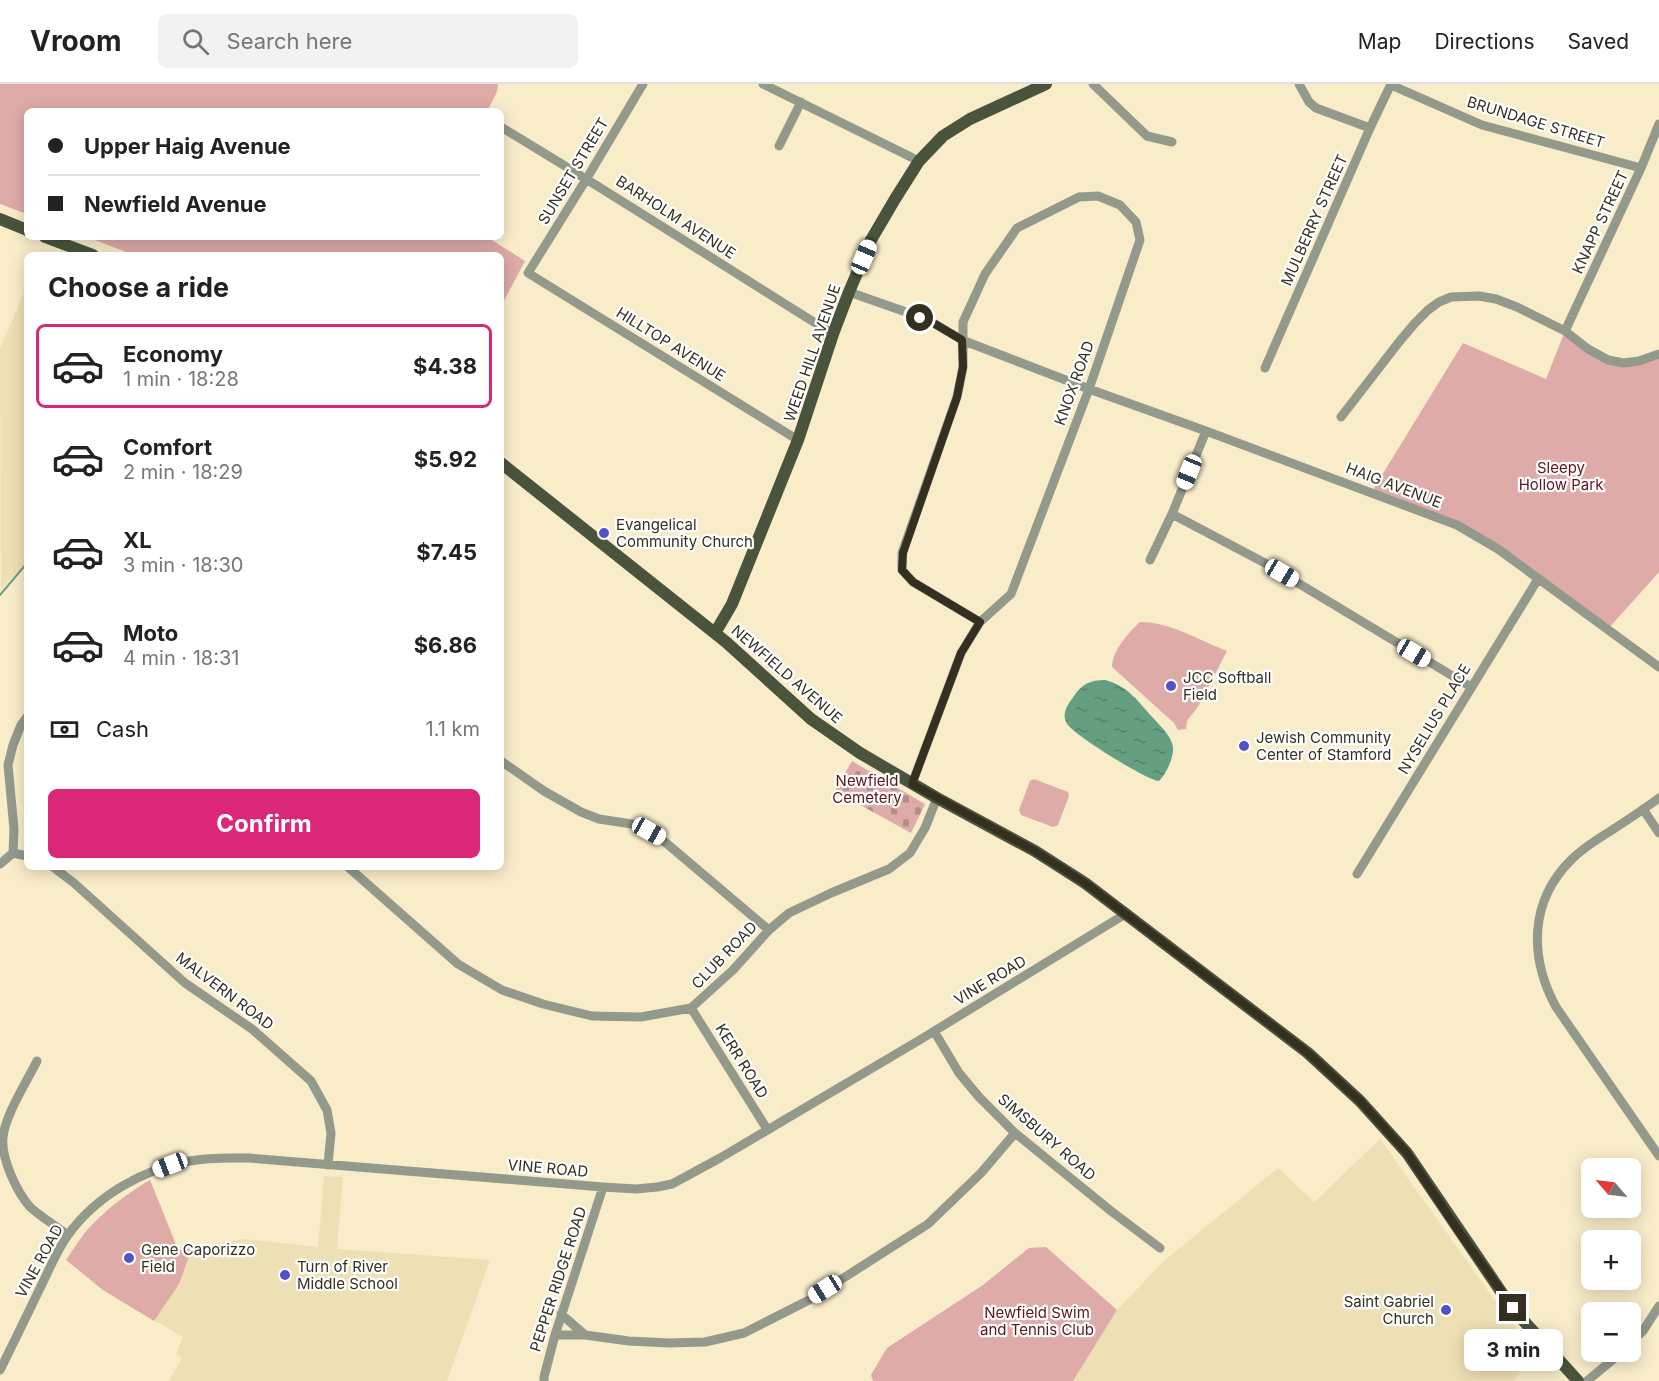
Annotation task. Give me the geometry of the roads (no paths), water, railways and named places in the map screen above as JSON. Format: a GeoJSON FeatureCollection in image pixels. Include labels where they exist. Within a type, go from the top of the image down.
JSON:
{"type":"FeatureCollection","features":[{"type":"Feature","properties":{"kind":"main road","name":"WEED HILL AVENUE"},"geometry":{"type":"LineString","coordinates":[[715,633],[732,604],[798,440],[849,292],[871,240],[892,203],[920,161],[944,136],[970,118],[1046,84]]}},
{"type":"Feature","properties":{"kind":"main road"},"geometry":{"type":"LineString","coordinates":[[0,219],[24,229]]}},
{"type":"Feature","properties":{"kind":"main road"},"geometry":{"type":"LineString","coordinates":[[53,240],[85,252]]}},
{"type":"Feature","properties":{"kind":"main road","name":"NEWFIELD AVENUE"},"geometry":{"type":"LineString","coordinates":[[504,465],[715,633],[811,719],[860,753],[1035,851],[1085,883],[1308,1053],[1360,1101],[1407,1153],[1513,1308],[1578,1381]]}},
{"type":"Feature","properties":{"kind":"street","name":"SUNSET STREET"},"geometry":{"type":"LineString","coordinates":[[528,273],[643,84]]}},
{"type":"Feature","properties":{"kind":"street"},"geometry":{"type":"LineString","coordinates":[[763,84],[920,161]]}},
{"type":"Feature","properties":{"kind":"street"},"geometry":{"type":"LineString","coordinates":[[1094,84],[1147,136],[1172,142]]}},
{"type":"Feature","properties":{"kind":"street"},"geometry":{"type":"LineString","coordinates":[[1299,84],[1309,102],[1316,108],[1370,128]]}},
{"type":"Feature","properties":{"kind":"street","name":"MULBERRY STREET"},"geometry":{"type":"LineString","coordinates":[[1265,368],[1391,85]]}},
{"type":"Feature","properties":{"kind":"street","name":"BRUNDAGE STREET"},"geometry":{"type":"LineString","coordinates":[[1391,85],[1482,125],[1641,168]]}},
{"type":"Feature","properties":{"kind":"street"},"geometry":{"type":"LineString","coordinates":[[779,146],[801,102]]}},
{"type":"Feature","properties":{"kind":"street","name":"KNAPP STREET"},"geometry":{"type":"LineString","coordinates":[[1565,331],[1641,168],[1659,124]]}},
{"type":"Feature","properties":{"kind":"street","name":"BARHOLM AVENUE"},"geometry":{"type":"LineString","coordinates":[[504,129],[587,178],[833,334]]}},
{"type":"Feature","properties":{"kind":"street","name":"KNOX ROAD"},"geometry":{"type":"LineString","coordinates":[[912,784],[961,653],[980,622],[1011,594],[1089,389],[1140,240],[1136,222],[1120,206],[1098,195],[1079,197],[1017,228],[985,274],[963,322],[963,367],[957,397],[903,553],[902,570],[913,582],[980,622]]}},
{"type":"Feature","properties":{"kind":"street","name":"HILLTOP AVENUE"},"geometry":{"type":"LineString","coordinates":[[528,273],[798,440]]}},
{"type":"Feature","properties":{"kind":"street","name":"HAIG AVENUE"},"geometry":{"type":"LineString","coordinates":[[849,292],[906,312],[935,324],[962,340],[1089,389],[1456,525],[1498,549],[1659,667]]}},
{"type":"Feature","properties":{"kind":"street"},"geometry":{"type":"LineString","coordinates":[[1341,417],[1399,342],[1428,310],[1451,297],[1479,296],[1496,299],[1517,307],[1565,331],[1588,349],[1608,360],[1624,363],[1659,354]]}},
{"type":"Feature","properties":{"kind":"street"},"geometry":{"type":"LineString","coordinates":[[1150,560],[1172,514],[1206,431]]}},
{"type":"Feature","properties":{"kind":"street"},"geometry":{"type":"LineString","coordinates":[[1172,514],[1263,562],[1471,687]]}},
{"type":"Feature","properties":{"kind":"street","name":"NYSELIUS PLACE"},"geometry":{"type":"LineString","coordinates":[[1357,874],[1538,579]]}},
{"type":"Feature","properties":{"kind":"street"},"geometry":{"type":"LineString","coordinates":[[0,864],[13,852],[14,830],[8,765],[13,745],[24,721]]}},
{"type":"Feature","properties":{"kind":"street"},"geometry":{"type":"LineString","coordinates":[[504,763],[544,791],[581,812],[599,819],[638,825],[659,837],[769,930]]}},
{"type":"Feature","properties":{"kind":"street","name":"CLUB ROAD"},"geometry":{"type":"LineString","coordinates":[[351,870],[458,964],[502,990],[543,1004],[592,1016],[641,1017],[692,1008],[733,970],[769,930],[789,913],[889,869],[910,853],[926,828],[937,798]]}},
{"type":"Feature","properties":{"kind":"street"},"geometry":{"type":"LineString","coordinates":[[1659,798],[1587,846],[1572,859],[1550,889],[1537,931],[1537,950],[1546,989],[1556,1007],[1659,1156]]}},
{"type":"Feature","properties":{"kind":"street"},"geometry":{"type":"LineString","coordinates":[[1643,809],[1659,833]]}},
{"type":"Feature","properties":{"kind":"street"},"geometry":{"type":"LineString","coordinates":[[13,852],[24,855]]}},
{"type":"Feature","properties":{"kind":"street","name":"MALVERN ROAD"},"geometry":{"type":"LineString","coordinates":[[57,870],[185,983],[252,1029],[311,1081],[327,1110],[331,1133],[328,1166]]}},
{"type":"Feature","properties":{"kind":"street","name":"VINE ROAD"},"geometry":{"type":"LineString","coordinates":[[0,1371],[54,1258],[68,1235],[88,1213],[117,1190],[148,1173],[192,1160],[249,1158],[603,1187],[636,1189],[672,1184],[720,1158],[1127,914]]}},
{"type":"Feature","properties":{"kind":"street","name":"KERR ROAD"},"geometry":{"type":"LineString","coordinates":[[692,1008],[767,1129]]}},
{"type":"Feature","properties":{"kind":"street","name":"SIMSBURY ROAD"},"geometry":{"type":"LineString","coordinates":[[934,1031],[959,1073],[979,1097],[1015,1132],[1160,1248]]}},
{"type":"Feature","properties":{"kind":"street"},"geometry":{"type":"LineString","coordinates":[[37,1061],[10,1115],[3,1139],[6,1163],[16,1187],[31,1207],[68,1235]]}},
{"type":"Feature","properties":{"kind":"street"},"geometry":{"type":"LineString","coordinates":[[555,1335],[585,1335],[629,1341],[669,1343],[705,1341],[744,1333],[809,1300],[928,1224],[981,1173],[1015,1132]]}},
{"type":"Feature","properties":{"kind":"street","name":"PEPPER RIDGE ROAD"},"geometry":{"type":"LineString","coordinates":[[544,1381],[561,1314],[603,1187]]}},
{"type":"Feature","properties":{"kind":"street"},"geometry":{"type":"LineString","coordinates":[[1641,1333],[1659,1306]]}},
{"type":"Feature","properties":{"kind":"street"},"geometry":{"type":"LineString","coordinates":[[561,1314],[585,1335]]}},
{"type":"Feature","properties":{"kind":"street"},"geometry":{"type":"LineString","coordinates":[[1587,1381],[1610,1362]]}},
{"type":"Feature","properties":{"kind":"water"},"geometry":{"type":"Polygon","coordinates":[[[1105,680],[1121,686],[1133,696],[1170,739],[1173,747],[1171,761],[1159,781],[1112,757],[1068,725],[1065,717],[1067,706],[1080,688],[1091,682],[1105,680]]]}},
{"type":"Feature","properties":{"kind":"waterway"},"geometry":{"type":"LineString","coordinates":[[0,595],[24,567]]}},
{"type":"Feature","properties":{"kind":"place","name":"Evangelical Community Church"},"geometry":{"type":"Point","coordinates":[604,533]}},
{"type":"Feature","properties":{"kind":"place","name":"JCC Softball Field"},"geometry":{"type":"Point","coordinates":[1171,686]}},
{"type":"Feature","properties":{"kind":"place","name":"Jewish Community Center of Stamford"},"geometry":{"type":"Point","coordinates":[1244,746]}},
{"type":"Feature","properties":{"kind":"place","name":"Gene Caporizzo Field"},"geometry":{"type":"Point","coordinates":[129,1258]}},
{"type":"Feature","properties":{"kind":"place","name":"Turn of River Middle School"},"geometry":{"type":"Point","coordinates":[285,1275]}},
{"type":"Feature","properties":{"kind":"place","name":"Saint Gabriel Church"},"geometry":{"type":"Point","coordinates":[1446,1310]}},
{"type":"Feature","properties":{"kind":"park label","name":"Sleepy Hollow Park"},"geometry":{"type":"Point","coordinates":[1561,476]}},
{"type":"Feature","properties":{"kind":"park label","name":"Newfield Cemetery"},"geometry":{"type":"Point","coordinates":[867,788]}},
{"type":"Feature","properties":{"kind":"park label","name":"Newfield Swim and Tennis Club"},"geometry":{"type":"Point","coordinates":[1037,1320]}}]}
